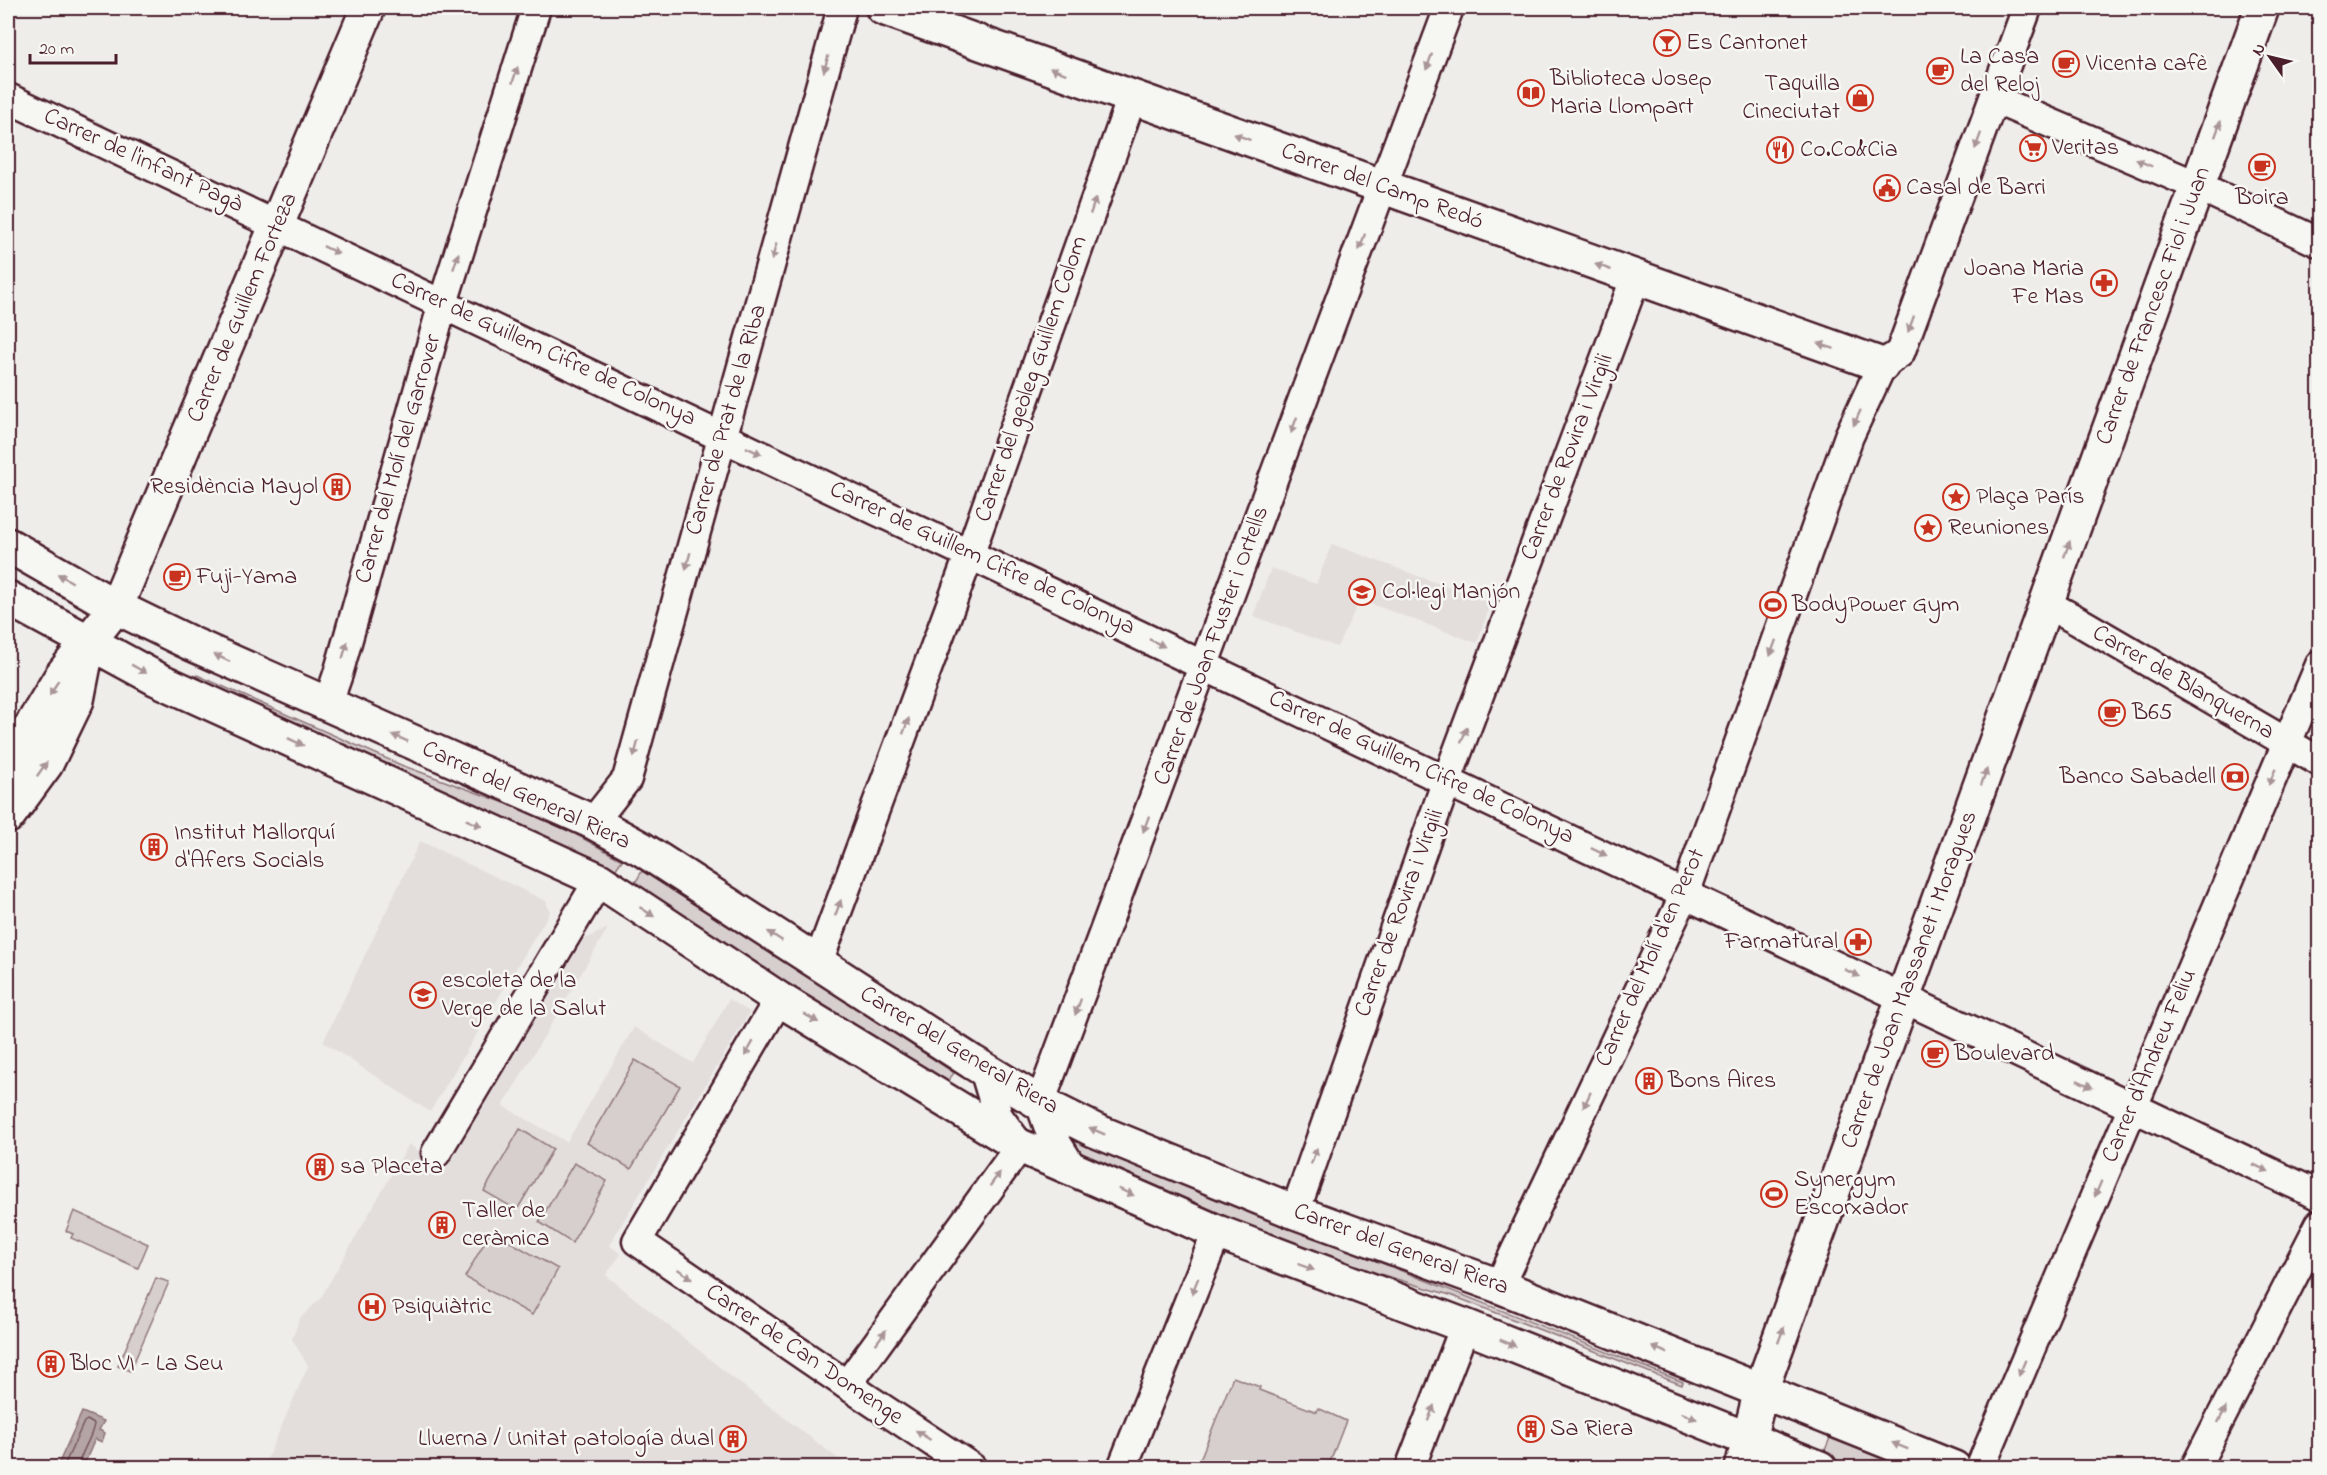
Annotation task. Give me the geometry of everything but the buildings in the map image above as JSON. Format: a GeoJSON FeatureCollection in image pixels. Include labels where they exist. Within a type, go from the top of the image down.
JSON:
{"type":"FeatureCollection","features":[{"type":"Feature","properties":{"kind":"main road","name":"Carrer de Guillem Forteza"},"geometry":{"type":"LineString","coordinates":[[8,765],[62,675],[116,607],[368,8]]}},
{"type":"Feature","properties":{"kind":"main road","name":"Carrer del Camp Redó"},"geometry":{"type":"LineString","coordinates":[[883,8],[1635,279],[1882,365]]}},
{"type":"Feature","properties":{"kind":"main road","name":"Carrer de Francesc Fiol i Juan"},"geometry":{"type":"LineString","coordinates":[[2047,604],[2262,8]]}},
{"type":"Feature","properties":{"kind":"main road","name":"Carrer del General Riera"},"geometry":{"type":"LineString","coordinates":[[8,545],[116,607],[327,706],[593,822],[642,849],[984,1069],[1040,1103],[1094,1130],[1294,1212],[1499,1286],[1954,1467]]}},
{"type":"Feature","properties":{"kind":"main road","name":"Carrer del General Riera"},"geometry":{"type":"LineString","coordinates":[[8,598],[157,679],[599,880],[779,999],[1020,1146],[1217,1232],[1465,1326],[1745,1453],[1820,1467]]}},
{"type":"Feature","properties":{"kind":"main road","name":"Carrer de Joan Massanet i Moragues"},"geometry":{"type":"LineString","coordinates":[[1745,1453],[1761,1390],[2047,604]]}},
{"type":"Feature","properties":{"kind":"main road"},"geometry":{"type":"LineString","coordinates":[[8,816],[46,764],[77,700],[88,641]]}},
{"type":"Feature","properties":{"kind":"street","name":"Carrer del Molí del Garrover"},"geometry":{"type":"LineString","coordinates":[[327,706],[338,675],[443,303],[536,8]]}},
{"type":"Feature","properties":{"kind":"street","name":"Carrer de Prat de la Riba"},"geometry":{"type":"LineString","coordinates":[[593,822],[627,779],[842,8]]}},
{"type":"Feature","properties":{"kind":"street","name":"Carrer de Joan Fuster i Ortells"},"geometry":{"type":"LineString","coordinates":[[1040,1103],[1449,8]]}},
{"type":"Feature","properties":{"kind":"street"},"geometry":{"type":"LineString","coordinates":[[1882,365],[1900,352],[2027,8]]}},
{"type":"Feature","properties":{"kind":"street","name":"Carrer del geòleg Guillem Colom"},"geometry":{"type":"LineString","coordinates":[[818,963],[970,553],[1132,97]]}},
{"type":"Feature","properties":{"kind":"street","name":"Carrer de l'infant Pagà"},"geometry":{"type":"LineString","coordinates":[[8,98],[278,225]]}},
{"type":"Feature","properties":{"kind":"street"},"geometry":{"type":"LineString","coordinates":[[1994,99],[2198,186],[2319,243]]}},
{"type":"Feature","properties":{"kind":"street","name":"Carrer de Guillem Cifre de Colonya"},"geometry":{"type":"LineString","coordinates":[[278,225],[2319,1196]]}},
{"type":"Feature","properties":{"kind":"street","name":"Carrer de Rovira i Virgili"},"geometry":{"type":"LineString","coordinates":[[1294,1212],[1447,780],[1635,279]]}},
{"type":"Feature","properties":{"kind":"street","name":"Carrer del Molí d'en Perot"},"geometry":{"type":"LineString","coordinates":[[1499,1286],[1685,894],[1849,436],[1882,365]]}},
{"type":"Feature","properties":{"kind":"street","name":"Carrer de Blanquerna"},"geometry":{"type":"LineString","coordinates":[[2047,604],[2319,762]]}},
{"type":"Feature","properties":{"kind":"street","name":"Carrer d'Andreu Feliu"},"geometry":{"type":"LineString","coordinates":[[1980,1467],[2319,665]]}},
{"type":"Feature","properties":{"kind":"street"},"geometry":{"type":"LineString","coordinates":[[436,1154],[599,880]]}},
{"type":"Feature","properties":{"kind":"street","name":"Carrer de Can Domenge"},"geometry":{"type":"LineString","coordinates":[[779,999],[637,1241],[847,1385],[972,1467]]}},
{"type":"Feature","properties":{"kind":"street"},"geometry":{"type":"LineString","coordinates":[[847,1385],[1020,1146],[998,1116],[984,1069]]}},
{"type":"Feature","properties":{"kind":"street"},"geometry":{"type":"LineString","coordinates":[[1040,1103],[1051,1134],[1072,1169]]}},
{"type":"Feature","properties":{"kind":"street"},"geometry":{"type":"LineString","coordinates":[[2195,1467],[2319,1224]]}},
{"type":"Feature","properties":{"kind":"street"},"geometry":{"type":"LineString","coordinates":[[1122,1467],[1217,1232]]}},
{"type":"Feature","properties":{"kind":"street"},"geometry":{"type":"LineString","coordinates":[[1410,1467],[1465,1326]]}},
{"type":"Feature","properties":{"kind":"shaded area","name":"Col·legi Manjón"},"geometry":{"type":"Polygon","coordinates":[[[1332,544],[1491,603],[1477,643],[1360,600],[1337,647],[1253,616],[1271,568],[1316,584],[1332,544]]]}},
{"type":"Feature","properties":{"kind":"shaded area"},"geometry":{"type":"Polygon","coordinates":[[[197,675],[401,765],[546,818],[622,860],[613,873],[520,826],[194,681],[197,675]]]}},
{"type":"Feature","properties":{"kind":"shaded area","name":"escoleta de la Verge de la Salut"},"geometry":{"type":"Polygon","coordinates":[[[420,841],[546,901],[550,912],[430,1112],[323,1042],[420,841]]]}},
{"type":"Feature","properties":{"kind":"shaded area"},"geometry":{"type":"Polygon","coordinates":[[[642,871],[722,919],[954,1073],[944,1086],[634,885],[642,871]]]}},
{"type":"Feature","properties":{"kind":"shaded area"},"geometry":{"type":"Polygon","coordinates":[[[608,928],[503,1106],[567,1142],[634,1027],[693,1063],[729,999],[750,1012],[609,1245],[621,1254],[606,1275],[733,1378],[849,1467],[263,1468],[308,1366],[292,1339],[300,1318],[320,1299],[409,1144],[445,1171],[583,940],[608,928]]]}},
{"type":"Feature","properties":{"kind":"shaded area"},"geometry":{"type":"Polygon","coordinates":[[[635,1060],[680,1086],[631,1169],[587,1143],[635,1060]]]}},
{"type":"Feature","properties":{"kind":"shaded area"},"geometry":{"type":"Polygon","coordinates":[[[520,1129],[553,1149],[517,1210],[484,1191],[520,1129]]]}},
{"type":"Feature","properties":{"kind":"shaded area"},"geometry":{"type":"Polygon","coordinates":[[[1072,1137],[1346,1249],[1683,1382],[1682,1385],[1453,1296],[1330,1259],[1107,1171],[1071,1148],[1068,1139],[1072,1137]]]}},
{"type":"Feature","properties":{"kind":"shaded area"},"geometry":{"type":"Polygon","coordinates":[[[574,1163],[607,1181],[572,1243],[539,1222],[574,1163]]]}},
{"type":"Feature","properties":{"kind":"shaded area"},"geometry":{"type":"Polygon","coordinates":[[[74,1211],[148,1244],[138,1268],[71,1238],[73,1234],[66,1231],[74,1211]]]}},
{"type":"Feature","properties":{"kind":"shaded area"},"geometry":{"type":"Polygon","coordinates":[[[491,1231],[558,1269],[532,1315],[465,1277],[491,1231]]]}},
{"type":"Feature","properties":{"kind":"shaded area"},"geometry":{"type":"Polygon","coordinates":[[[156,1278],[169,1282],[130,1371],[118,1366],[156,1278]]]}},
{"type":"Feature","properties":{"kind":"shaded area"},"geometry":{"type":"Polygon","coordinates":[[[1233,1377],[1260,1387],[1259,1390],[1317,1412],[1318,1408],[1346,1421],[1328,1467],[1197,1467],[1233,1377]]]}},
{"type":"Feature","properties":{"kind":"shaded area"},"geometry":{"type":"Polygon","coordinates":[[[1830,1438],[1903,1467],[1854,1467],[1823,1455],[1830,1438]]]}},
{"type":"Feature","properties":{"kind":"water"},"geometry":{"type":"Polygon","coordinates":[[[82,1412],[104,1421],[99,1430],[105,1433],[102,1442],[95,1439],[83,1467],[57,1467],[82,1412]]]}},
{"type":"Feature","properties":{"kind":"place","name":"Es Cantonet"},"geometry":{"type":"Point","coordinates":[1667,43]}},
{"type":"Feature","properties":{"kind":"place","name":"Vicenta cafè"},"geometry":{"type":"Point","coordinates":[2066,64]}},
{"type":"Feature","properties":{"kind":"place","name":"La Casa del Reloj"},"geometry":{"type":"Point","coordinates":[1940,71]}},
{"type":"Feature","properties":{"kind":"place","name":"Biblioteca Josep Maria Llompart"},"geometry":{"type":"Point","coordinates":[1531,93]}},
{"type":"Feature","properties":{"kind":"place","name":"Taquilla Cineciutat"},"geometry":{"type":"Point","coordinates":[1860,98]}},
{"type":"Feature","properties":{"kind":"place","name":"Veritas"},"geometry":{"type":"Point","coordinates":[2033,148]}},
{"type":"Feature","properties":{"kind":"place","name":"Co.Co&Cia"},"geometry":{"type":"Point","coordinates":[1780,150]}},
{"type":"Feature","properties":{"kind":"place","name":"Boira"},"geometry":{"type":"Point","coordinates":[2262,167]}},
{"type":"Feature","properties":{"kind":"place","name":"Casal de Barri"},"geometry":{"type":"Point","coordinates":[1887,188]}},
{"type":"Feature","properties":{"kind":"place","name":"Joana Maria Fe Mas"},"geometry":{"type":"Point","coordinates":[2104,283]}},
{"type":"Feature","properties":{"kind":"place","name":"Residència Mayol"},"geometry":{"type":"Point","coordinates":[337,487]}},
{"type":"Feature","properties":{"kind":"place","name":"Plaça París"},"geometry":{"type":"Point","coordinates":[1956,497]}},
{"type":"Feature","properties":{"kind":"place","name":"Reuniones"},"geometry":{"type":"Point","coordinates":[1928,528]}},
{"type":"Feature","properties":{"kind":"place","name":"Fuji-Yama"},"geometry":{"type":"Point","coordinates":[177,577]}},
{"type":"Feature","properties":{"kind":"place","name":"Col·legi Manjón"},"geometry":{"type":"Point","coordinates":[1362,592]}},
{"type":"Feature","properties":{"kind":"place","name":"BodyPower Gym"},"geometry":{"type":"Point","coordinates":[1773,605]}},
{"type":"Feature","properties":{"kind":"place","name":"B65"},"geometry":{"type":"Point","coordinates":[2112,713]}},
{"type":"Feature","properties":{"kind":"place","name":"Banco Sabadell"},"geometry":{"type":"Point","coordinates":[2235,777]}},
{"type":"Feature","properties":{"kind":"place","name":"Institut Mallorquí d'Afers Socials"},"geometry":{"type":"Point","coordinates":[154,847]}},
{"type":"Feature","properties":{"kind":"place","name":"Farmatural"},"geometry":{"type":"Point","coordinates":[1858,942]}},
{"type":"Feature","properties":{"kind":"place","name":"escoleta de la Verge de la Salut"},"geometry":{"type":"Point","coordinates":[423,995]}},
{"type":"Feature","properties":{"kind":"place","name":"Boulevard"},"geometry":{"type":"Point","coordinates":[1935,1054]}},
{"type":"Feature","properties":{"kind":"place","name":"Bons Aires"},"geometry":{"type":"Point","coordinates":[1649,1081]}},
{"type":"Feature","properties":{"kind":"place","name":"sa Placeta"},"geometry":{"type":"Point","coordinates":[320,1167]}},
{"type":"Feature","properties":{"kind":"place","name":"Synergym Escorxador"},"geometry":{"type":"Point","coordinates":[1774,1194]}},
{"type":"Feature","properties":{"kind":"place","name":"Taller de ceràmica"},"geometry":{"type":"Point","coordinates":[442,1225]}},
{"type":"Feature","properties":{"kind":"place","name":"Psiquiàtric"},"geometry":{"type":"Point","coordinates":[372,1307]}},
{"type":"Feature","properties":{"kind":"place","name":"Bloc VI - La Seu"},"geometry":{"type":"Point","coordinates":[51,1364]}},
{"type":"Feature","properties":{"kind":"place","name":"Sa Riera"},"geometry":{"type":"Point","coordinates":[1531,1429]}},
{"type":"Feature","properties":{"kind":"place","name":"Lluerna / Unitat patología dual"},"geometry":{"type":"Point","coordinates":[733,1439]}}]}
